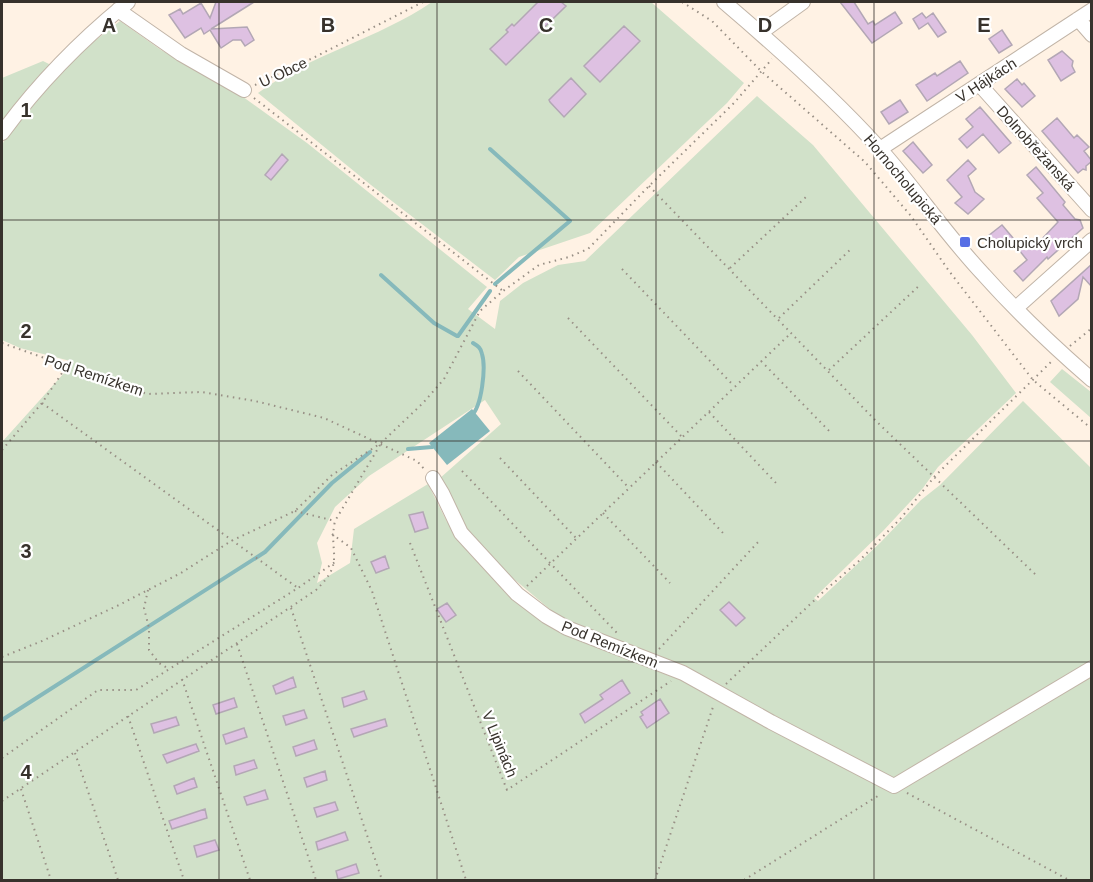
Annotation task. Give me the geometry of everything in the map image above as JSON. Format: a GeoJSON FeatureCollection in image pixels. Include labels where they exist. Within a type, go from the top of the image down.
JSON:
{"type":"FeatureCollection","features":[{"type":"Feature","properties":{"kind":"street","name":"Hornocholupická"},"geometry":{"type":"LineString","coordinates":[[724,2],[788,58],[880,149],[983,274],[1060,353],[1092,380]]}},
{"type":"Feature","properties":{"kind":"street"},"geometry":{"type":"LineString","coordinates":[[760,33],[803,2]]}},
{"type":"Feature","properties":{"kind":"street","name":"U Obce"},"geometry":{"type":"LineString","coordinates":[[2,133],[45,80],[83,40],[123,6],[181,54],[244,90]]}},
{"type":"Feature","properties":{"kind":"street","name":"V Hájkách"},"geometry":{"type":"LineString","coordinates":[[880,149],[1092,10]]}},
{"type":"Feature","properties":{"kind":"street"},"geometry":{"type":"LineString","coordinates":[[1078,19],[1092,35]]}},
{"type":"Feature","properties":{"kind":"street","name":"Dolnobřežanská"},"geometry":{"type":"LineString","coordinates":[[980,85],[1092,210]]}},
{"type":"Feature","properties":{"kind":"street"},"geometry":{"type":"LineString","coordinates":[[1016,308],[1092,240]]}},
{"type":"Feature","properties":{"kind":"street","name":"Pod Remízkem"},"geometry":{"type":"LineString","coordinates":[[433,478],[461,533],[518,594],[546,616],[567,628],[683,673],[894,786]]}},
{"type":"Feature","properties":{"kind":"street"},"geometry":{"type":"LineString","coordinates":[[894,786],[1092,668]]}},
{"type":"Feature","properties":{"kind":"path","name":"U Obce"},"geometry":{"type":"LineString","coordinates":[[244,90],[423,2]]}},
{"type":"Feature","properties":{"kind":"path"},"geometry":{"type":"LineString","coordinates":[[682,2],[712,21],[761,71],[865,162],[912,216],[949,271],[1033,380],[1092,429]]}},
{"type":"Feature","properties":{"kind":"path"},"geometry":{"type":"LineString","coordinates":[[2,657],[42,641],[148,590],[181,573],[231,540],[295,511],[332,475],[381,443],[423,402],[444,379],[480,311],[539,265],[588,249],[734,104],[761,71]]}},
{"type":"Feature","properties":{"kind":"path"},"geometry":{"type":"LineString","coordinates":[[244,90],[503,291]]}},
{"type":"Feature","properties":{"kind":"path"},"geometry":{"type":"LineString","coordinates":[[649,186],[875,420],[1038,577]]}},
{"type":"Feature","properties":{"kind":"path"},"geometry":{"type":"LineString","coordinates":[[730,268],[806,197]]}},
{"type":"Feature","properties":{"kind":"path"},"geometry":{"type":"LineString","coordinates":[[778,319],[852,248]]}},
{"type":"Feature","properties":{"kind":"path"},"geometry":{"type":"LineString","coordinates":[[622,269],[734,386]]}},
{"type":"Feature","properties":{"kind":"path"},"geometry":{"type":"LineString","coordinates":[[828,371],[921,284]]}},
{"type":"Feature","properties":{"kind":"path"},"geometry":{"type":"LineString","coordinates":[[568,318],[682,437]]}},
{"type":"Feature","properties":{"kind":"path"},"geometry":{"type":"LineString","coordinates":[[655,880],[717,693],[860,560],[901,518],[935,476],[1060,353],[1092,328]]}},
{"type":"Feature","properties":{"kind":"path"},"geometry":{"type":"LineString","coordinates":[[518,594],[791,333]]}},
{"type":"Feature","properties":{"kind":"path","name":"Pod Remízkem"},"geometry":{"type":"LineString","coordinates":[[2,343],[147,394],[202,392],[255,401],[324,418],[417,461],[433,478]]}},
{"type":"Feature","properties":{"kind":"path"},"geometry":{"type":"LineString","coordinates":[[761,361],[832,434]]}},
{"type":"Feature","properties":{"kind":"path"},"geometry":{"type":"LineString","coordinates":[[2,450],[42,403],[67,366]]}},
{"type":"Feature","properties":{"kind":"path"},"geometry":{"type":"LineString","coordinates":[[518,371],[629,488]]}},
{"type":"Feature","properties":{"kind":"path"},"geometry":{"type":"LineString","coordinates":[[42,403],[298,588]]}},
{"type":"Feature","properties":{"kind":"path"},"geometry":{"type":"LineString","coordinates":[[709,412],[776,483]]}},
{"type":"Feature","properties":{"kind":"path"},"geometry":{"type":"LineString","coordinates":[[2,801],[291,608],[325,582],[335,562],[332,534],[335,521],[381,443]]}},
{"type":"Feature","properties":{"kind":"path"},"geometry":{"type":"LineString","coordinates":[[500,458],[576,538]]}},
{"type":"Feature","properties":{"kind":"path"},"geometry":{"type":"LineString","coordinates":[[656,462],[723,533]]}},
{"type":"Feature","properties":{"kind":"path"},"geometry":{"type":"LineString","coordinates":[[462,471],[620,636]]}},
{"type":"Feature","properties":{"kind":"path"},"geometry":{"type":"LineString","coordinates":[[295,511],[335,521]]}},
{"type":"Feature","properties":{"kind":"path"},"geometry":{"type":"LineString","coordinates":[[603,513],[670,583]]}},
{"type":"Feature","properties":{"kind":"path"},"geometry":{"type":"LineString","coordinates":[[332,534],[351,548],[372,591],[466,880]]}},
{"type":"Feature","properties":{"kind":"path"},"geometry":{"type":"LineString","coordinates":[[650,660],[760,540]]}},
{"type":"Feature","properties":{"kind":"path","name":"V Lipinách"},"geometry":{"type":"LineString","coordinates":[[410,543],[507,790],[683,673]]}},
{"type":"Feature","properties":{"kind":"path"},"geometry":{"type":"LineString","coordinates":[[2,758],[98,690],[136,690],[298,588],[335,562]]}},
{"type":"Feature","properties":{"kind":"path"},"geometry":{"type":"LineString","coordinates":[[148,590],[144,608],[149,628],[150,650],[159,663],[169,669]]}},
{"type":"Feature","properties":{"kind":"path"},"geometry":{"type":"LineString","coordinates":[[291,608],[382,880]]}},
{"type":"Feature","properties":{"kind":"path"},"geometry":{"type":"LineString","coordinates":[[237,643],[316,880]]}},
{"type":"Feature","properties":{"kind":"path"},"geometry":{"type":"LineString","coordinates":[[182,679],[250,880]]}},
{"type":"Feature","properties":{"kind":"path"},"geometry":{"type":"LineString","coordinates":[[128,716],[184,880]]}},
{"type":"Feature","properties":{"kind":"path"},"geometry":{"type":"LineString","coordinates":[[74,752],[118,880]]}},
{"type":"Feature","properties":{"kind":"path"},"geometry":{"type":"LineString","coordinates":[[744,880],[894,786],[1069,880]]}},
{"type":"Feature","properties":{"kind":"path"},"geometry":{"type":"LineString","coordinates":[[21,789],[51,880]]}},
{"type":"Feature","properties":{"kind":"green space"},"geometry":{"type":"Polygon","coordinates":[[[432,2],[651,2],[744,83],[727,103],[590,233],[519,257],[495,280],[371,185],[258,93],[278,79],[411,15],[432,2]]]}},
{"type":"Feature","properties":{"kind":"green space"},"geometry":{"type":"Polygon","coordinates":[[[120,21],[161,50],[239,94],[307,143],[487,287],[468,309],[495,329],[500,301],[523,283],[558,265],[585,261],[757,96],[813,145],[972,335],[1016,393],[938,467],[923,488],[884,530],[814,598],[818,601],[880,543],[1023,401],[1091,468],[1091,880],[2,880],[2,442],[74,362],[20,348],[2,340],[2,146],[6,135],[60,68],[120,21]],[[485,400],[369,476],[335,507],[317,543],[322,563],[317,583],[350,563],[354,529],[428,484],[447,522],[475,558],[558,630],[704,688],[559,617],[508,574],[466,528],[457,516],[439,479],[501,424],[485,400]]]}},
{"type":"Feature","properties":{"kind":"green space"},"geometry":{"type":"Polygon","coordinates":[[[43,61],[51,65],[2,122],[2,78],[43,61]]]}},
{"type":"Feature","properties":{"kind":"green space"},"geometry":{"type":"Polygon","coordinates":[[[1062,369],[1091,392],[1091,418],[1050,382],[1062,369]]]}},
{"type":"Feature","properties":{"kind":"water"},"geometry":{"type":"Polygon","coordinates":[[[472,409],[490,431],[447,465],[429,443],[472,409]]]}},
{"type":"Feature","properties":{"kind":"building"},"geometry":{"type":"Polygon","coordinates":[[[216,2],[254,2],[211,29],[247,27],[254,40],[245,46],[241,40],[233,40],[221,48],[210,30],[204,34],[201,28],[185,38],[169,15],[180,9],[183,14],[201,3],[210,18],[216,2]]]}},
{"type":"Feature","properties":{"kind":"building"},"geometry":{"type":"Polygon","coordinates":[[[538,2],[561,2],[566,6],[506,65],[490,49],[508,32],[506,30],[512,24],[514,26],[538,2]]]}},
{"type":"Feature","properties":{"kind":"building"},"geometry":{"type":"Polygon","coordinates":[[[840,2],[854,2],[868,24],[873,21],[875,25],[895,12],[902,23],[872,43],[840,2]]]}},
{"type":"Feature","properties":{"kind":"building"},"geometry":{"type":"Polygon","coordinates":[[[922,13],[926,18],[933,13],[946,32],[938,37],[928,23],[919,29],[913,19],[922,13]]]}},
{"type":"Feature","properties":{"kind":"building"},"geometry":{"type":"Polygon","coordinates":[[[624,26],[640,41],[600,82],[584,66],[624,26]]]}},
{"type":"Feature","properties":{"kind":"building"},"geometry":{"type":"Polygon","coordinates":[[[1002,30],[1012,45],[999,53],[989,39],[1002,30]]]}},
{"type":"Feature","properties":{"kind":"building"},"geometry":{"type":"Polygon","coordinates":[[[1062,51],[1073,61],[1072,66],[1075,72],[1061,81],[1048,60],[1062,51]]]}},
{"type":"Feature","properties":{"kind":"building"},"geometry":{"type":"Polygon","coordinates":[[[960,61],[968,73],[927,101],[916,85],[935,73],[937,76],[960,61]]]}},
{"type":"Feature","properties":{"kind":"building"},"geometry":{"type":"Polygon","coordinates":[[[571,78],[586,94],[564,117],[549,100],[571,78]]]}},
{"type":"Feature","properties":{"kind":"building"},"geometry":{"type":"Polygon","coordinates":[[[1017,79],[1022,85],[1024,83],[1035,96],[1022,107],[1005,89],[1017,79]]]}},
{"type":"Feature","properties":{"kind":"building"},"geometry":{"type":"Polygon","coordinates":[[[900,100],[908,112],[889,124],[881,112],[900,100]]]}},
{"type":"Feature","properties":{"kind":"building"},"geometry":{"type":"Polygon","coordinates":[[[980,107],[1011,143],[999,153],[983,134],[967,148],[959,139],[973,127],[966,119],[980,107]]]}},
{"type":"Feature","properties":{"kind":"building"},"geometry":{"type":"Polygon","coordinates":[[[1057,118],[1074,138],[1077,135],[1089,147],[1084,151],[1092,161],[1086,166],[1086,170],[1083,169],[1078,173],[1042,131],[1057,118]]]}},
{"type":"Feature","properties":{"kind":"building"},"geometry":{"type":"Polygon","coordinates":[[[913,142],[932,165],[923,173],[903,151],[913,142]]]}},
{"type":"Feature","properties":{"kind":"building"},"geometry":{"type":"Polygon","coordinates":[[[282,154],[288,160],[271,180],[265,175],[282,154]]]}},
{"type":"Feature","properties":{"kind":"building"},"geometry":{"type":"Polygon","coordinates":[[[968,160],[976,169],[968,176],[975,192],[984,199],[968,214],[955,203],[962,197],[947,180],[968,160]]]}},
{"type":"Feature","properties":{"kind":"building"},"geometry":{"type":"Polygon","coordinates":[[[1036,167],[1065,202],[1063,205],[1075,219],[1080,220],[1083,228],[1048,259],[1047,257],[1023,281],[1014,271],[1027,260],[1019,250],[1027,242],[1029,245],[1037,238],[1040,241],[1058,222],[1037,198],[1043,193],[1027,175],[1036,167]]]}},
{"type":"Feature","properties":{"kind":"building"},"geometry":{"type":"Polygon","coordinates":[[[1002,225],[1013,238],[1000,249],[988,236],[1002,225]]]}},
{"type":"Feature","properties":{"kind":"building"},"geometry":{"type":"Polygon","coordinates":[[[1092,264],[1092,287],[1083,277],[1078,299],[1059,316],[1051,301],[1092,264]]]}},
{"type":"Feature","properties":{"kind":"building"},"geometry":{"type":"Polygon","coordinates":[[[423,512],[428,528],[415,532],[409,515],[423,512]]]}},
{"type":"Feature","properties":{"kind":"building"},"geometry":{"type":"Polygon","coordinates":[[[385,556],[389,568],[376,573],[371,562],[385,556]]]}},
{"type":"Feature","properties":{"kind":"building"},"geometry":{"type":"Polygon","coordinates":[[[729,602],[745,618],[736,626],[720,610],[729,602]]]}},
{"type":"Feature","properties":{"kind":"building"},"geometry":{"type":"Polygon","coordinates":[[[447,603],[456,615],[446,622],[437,609],[447,603]]]}},
{"type":"Feature","properties":{"kind":"building"},"geometry":{"type":"Polygon","coordinates":[[[293,677],[296,687],[276,694],[273,686],[293,677]]]}},
{"type":"Feature","properties":{"kind":"building"},"geometry":{"type":"Polygon","coordinates":[[[622,680],[630,693],[585,723],[580,714],[603,699],[600,695],[622,680]]]}},
{"type":"Feature","properties":{"kind":"building"},"geometry":{"type":"Polygon","coordinates":[[[364,691],[367,699],[344,707],[342,698],[364,691]]]}},
{"type":"Feature","properties":{"kind":"building"},"geometry":{"type":"Polygon","coordinates":[[[234,698],[237,707],[216,714],[213,705],[234,698]]]}},
{"type":"Feature","properties":{"kind":"building"},"geometry":{"type":"Polygon","coordinates":[[[660,699],[669,713],[647,728],[640,717],[643,715],[641,712],[660,699]]]}},
{"type":"Feature","properties":{"kind":"building"},"geometry":{"type":"Polygon","coordinates":[[[304,710],[307,718],[286,725],[283,716],[304,710]]]}},
{"type":"Feature","properties":{"kind":"building"},"geometry":{"type":"Polygon","coordinates":[[[176,717],[179,725],[154,733],[151,724],[176,717]]]}},
{"type":"Feature","properties":{"kind":"building"},"geometry":{"type":"Polygon","coordinates":[[[385,719],[387,726],[354,737],[351,729],[385,719]]]}},
{"type":"Feature","properties":{"kind":"building"},"geometry":{"type":"Polygon","coordinates":[[[244,728],[247,737],[226,744],[223,735],[244,728]]]}},
{"type":"Feature","properties":{"kind":"building"},"geometry":{"type":"Polygon","coordinates":[[[314,740],[317,749],[296,756],[293,747],[314,740]]]}},
{"type":"Feature","properties":{"kind":"building"},"geometry":{"type":"Polygon","coordinates":[[[196,744],[199,751],[167,763],[163,755],[196,744]]]}},
{"type":"Feature","properties":{"kind":"building"},"geometry":{"type":"Polygon","coordinates":[[[254,760],[257,768],[236,775],[234,766],[254,760]]]}},
{"type":"Feature","properties":{"kind":"building"},"geometry":{"type":"Polygon","coordinates":[[[325,771],[327,780],[307,787],[304,778],[325,771]]]}},
{"type":"Feature","properties":{"kind":"building"},"geometry":{"type":"Polygon","coordinates":[[[194,778],[197,787],[177,794],[174,786],[194,778]]]}},
{"type":"Feature","properties":{"kind":"building"},"geometry":{"type":"Polygon","coordinates":[[[265,790],[268,799],[247,805],[244,797],[265,790]]]}},
{"type":"Feature","properties":{"kind":"building"},"geometry":{"type":"Polygon","coordinates":[[[335,802],[338,810],[317,817],[314,808],[335,802]]]}},
{"type":"Feature","properties":{"kind":"building"},"geometry":{"type":"Polygon","coordinates":[[[205,809],[207,818],[172,829],[169,821],[205,809]]]}},
{"type":"Feature","properties":{"kind":"building"},"geometry":{"type":"Polygon","coordinates":[[[345,832],[348,840],[318,850],[316,842],[345,832]]]}},
{"type":"Feature","properties":{"kind":"building"},"geometry":{"type":"Polygon","coordinates":[[[215,840],[219,850],[197,857],[194,846],[215,840]]]}},
{"type":"Feature","properties":{"kind":"building"},"geometry":{"type":"Polygon","coordinates":[[[356,864],[359,873],[338,879],[336,871],[356,864]]]}},
{"type":"Feature","properties":{"kind":"waterway"},"geometry":{"type":"LineString","coordinates":[[490,149],[570,221],[495,284]]}},
{"type":"Feature","properties":{"kind":"waterway"},"geometry":{"type":"LineString","coordinates":[[381,275],[434,323],[457,336]]}},
{"type":"Feature","properties":{"kind":"waterway"},"geometry":{"type":"LineString","coordinates":[[458,336],[490,291]]}},
{"type":"Feature","properties":{"kind":"waterway"},"geometry":{"type":"LineString","coordinates":[[471,416],[478,404],[484,368],[481,350],[473,343]]}},
{"type":"Feature","properties":{"kind":"waterway"},"geometry":{"type":"LineString","coordinates":[[408,449],[435,445]]}},
{"type":"Feature","properties":{"kind":"waterway"},"geometry":{"type":"LineString","coordinates":[[2,720],[265,552],[332,483],[370,452]]}},
{"type":"Feature","properties":{"kind":"place","name":"Cholupický vrch"},"geometry":{"type":"Point","coordinates":[965,242]}}]}
